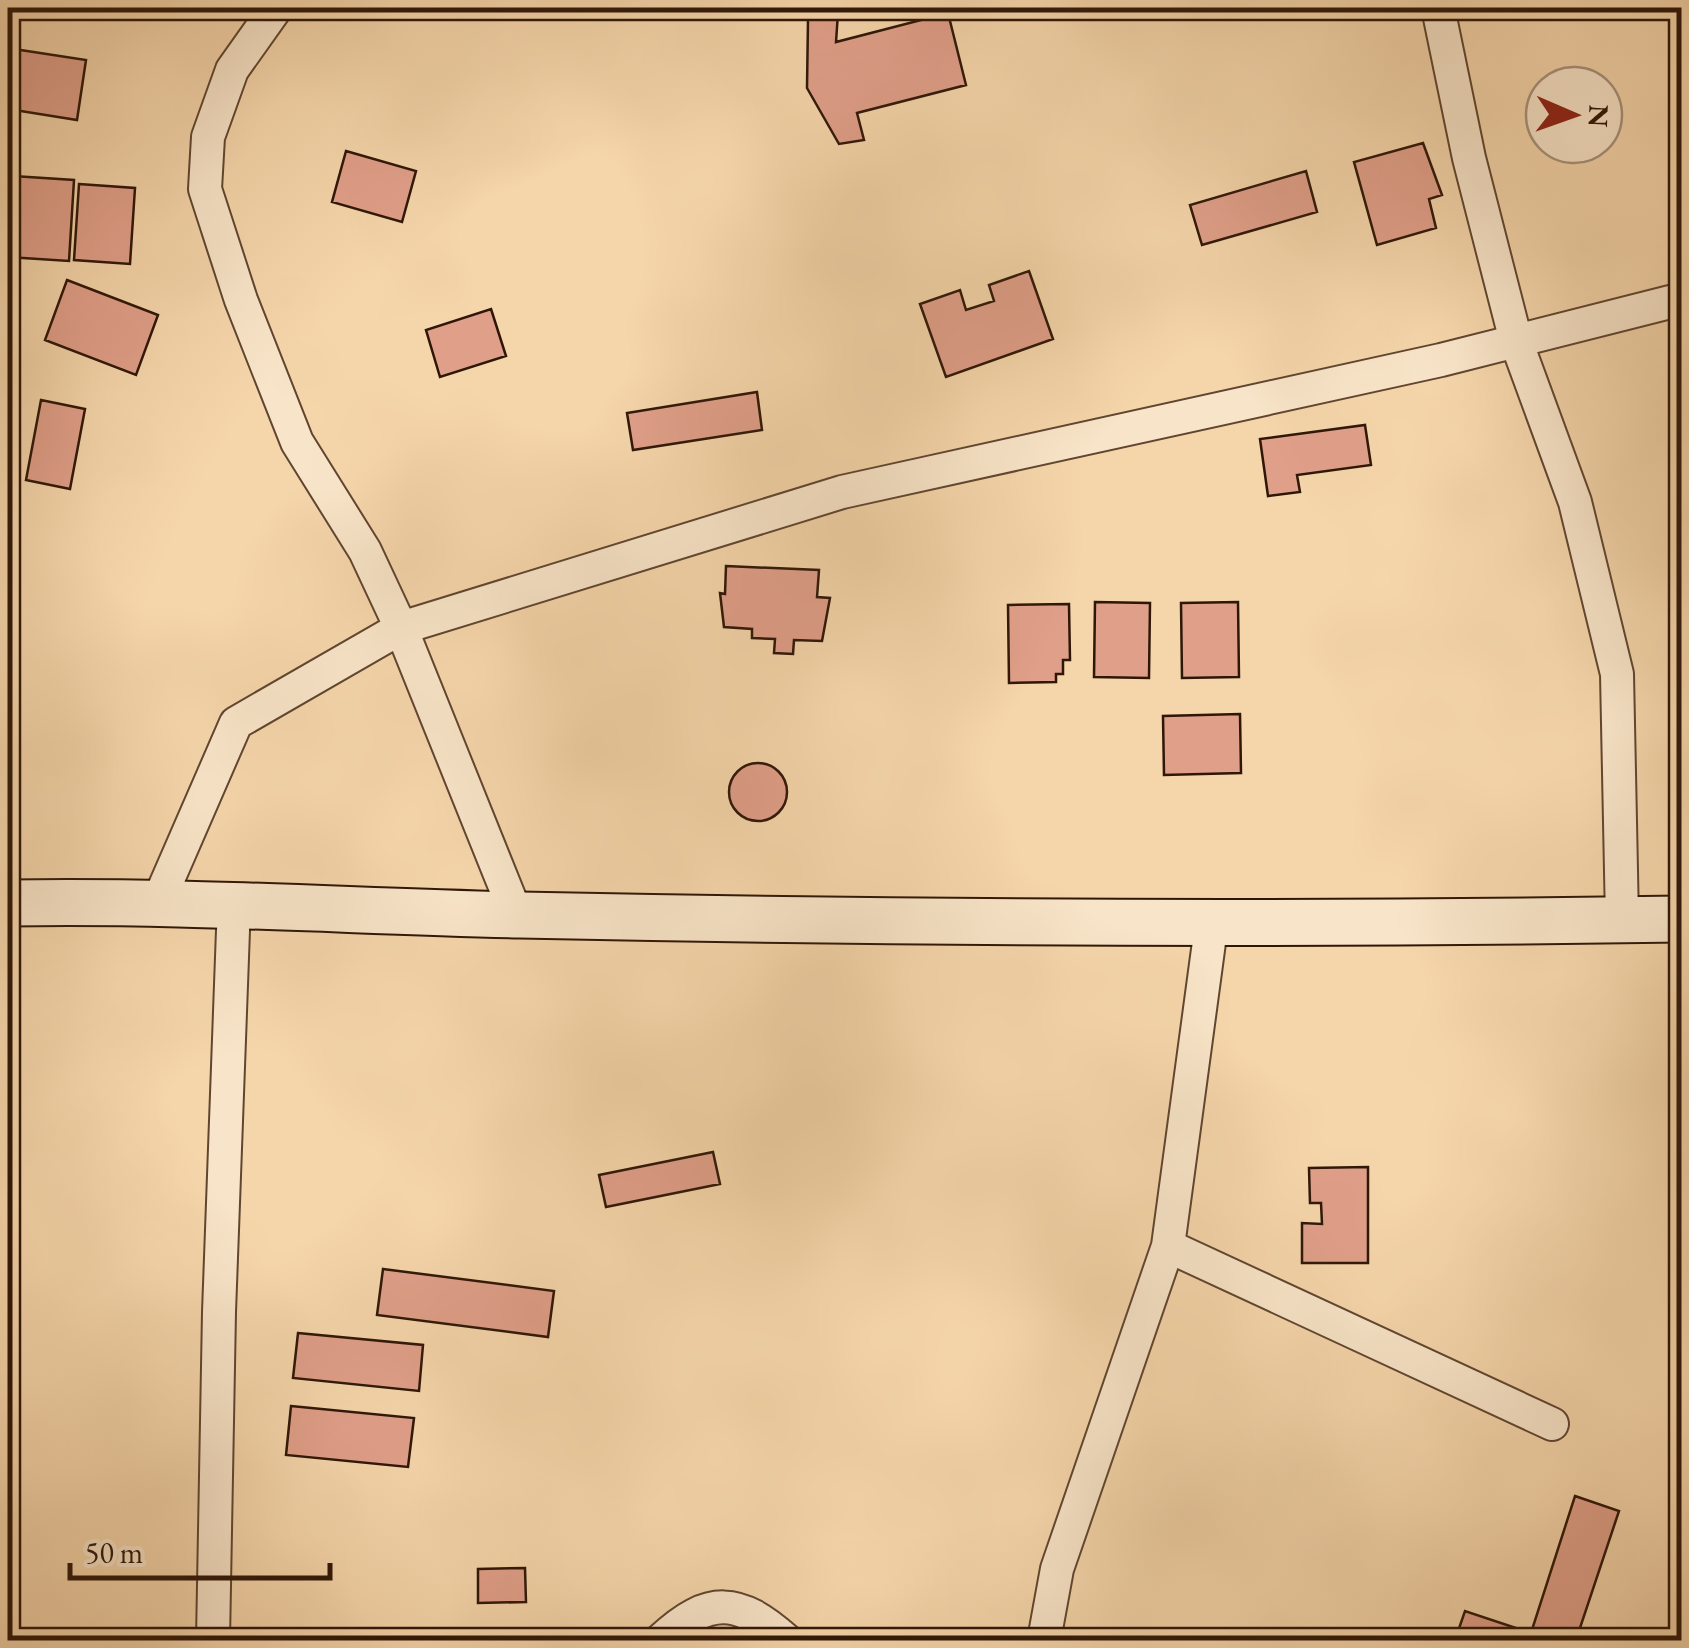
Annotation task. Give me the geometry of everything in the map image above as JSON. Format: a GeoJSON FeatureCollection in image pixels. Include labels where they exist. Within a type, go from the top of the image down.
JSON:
{"type":"FeatureCollection","features":[{"type":"Feature","properties":{"kind":"street"},"geometry":{"type":"LineString","coordinates":[[276,8],[232,70],[208,138],[205,189],[241,300],[297,442],[365,552],[402,628],[516,914]]}},
{"type":"Feature","properties":{"kind":"street"},"geometry":{"type":"LineString","coordinates":[[1438,8],[1469,158],[1516,341],[1575,502],[1617,674],[1622,920]]}},
{"type":"Feature","properties":{"kind":"street"},"geometry":{"type":"LineString","coordinates":[[158,900],[236,723],[402,628],[842,492],[1516,341],[1682,299]]}},
{"type":"Feature","properties":{"kind":"street"},"geometry":{"type":"LineString","coordinates":[[8,903],[158,900],[516,914],[1212,920],[1682,919]]}},
{"type":"Feature","properties":{"kind":"street"},"geometry":{"type":"LineString","coordinates":[[213,1640],[219,1312],[234,904]]}},
{"type":"Feature","properties":{"kind":"street"},"geometry":{"type":"LineString","coordinates":[[1044,1640],[1057,1568],[1168,1246],[1212,920]]}},
{"type":"Feature","properties":{"kind":"street"},"geometry":{"type":"LineString","coordinates":[[1168,1246],[1552,1424]]}},
{"type":"Feature","properties":{"kind":"street"},"geometry":{"type":"LineString","coordinates":[[661,1640],[674,1628],[720,1606],[743,1607],[786,1640]]}},
{"type":"Feature","properties":{"kind":"building"},"geometry":{"type":"Polygon","coordinates":[[[838,13],[836,42],[948,13],[966,85],[857,113],[864,140],[839,144],[807,88],[808,20],[838,13]]]}},
{"type":"Feature","properties":{"kind":"building"},"geometry":{"type":"Polygon","coordinates":[[[14,49],[86,60],[77,120],[8,109],[14,49]]]}},
{"type":"Feature","properties":{"kind":"building"},"geometry":{"type":"Polygon","coordinates":[[[1423,143],[1442,195],[1429,199],[1436,228],[1377,245],[1354,162],[1423,143]]]}},
{"type":"Feature","properties":{"kind":"building"},"geometry":{"type":"Polygon","coordinates":[[[346,151],[416,171],[402,222],[332,202],[346,151]]]}},
{"type":"Feature","properties":{"kind":"building"},"geometry":{"type":"Polygon","coordinates":[[[1306,171],[1317,212],[1202,245],[1190,205],[1306,171]]]}},
{"type":"Feature","properties":{"kind":"building"},"geometry":{"type":"Polygon","coordinates":[[[13,176],[74,180],[69,261],[8,257],[13,176]]]}},
{"type":"Feature","properties":{"kind":"building"},"geometry":{"type":"Polygon","coordinates":[[[79,184],[135,188],[130,264],[74,260],[79,184]]]}},
{"type":"Feature","properties":{"kind":"building"},"geometry":{"type":"Polygon","coordinates":[[[1029,271],[1053,339],[946,377],[920,304],[960,290],[966,310],[994,301],[989,285],[1029,271]]]}},
{"type":"Feature","properties":{"kind":"building"},"geometry":{"type":"Polygon","coordinates":[[[67,280],[158,315],[136,375],[45,340],[67,280]]]}},
{"type":"Feature","properties":{"kind":"building"},"geometry":{"type":"Polygon","coordinates":[[[491,309],[506,356],[440,377],[426,330],[491,309]]]}},
{"type":"Feature","properties":{"kind":"building"},"geometry":{"type":"Polygon","coordinates":[[[757,392],[762,430],[633,450],[627,413],[757,392]]]}},
{"type":"Feature","properties":{"kind":"building"},"geometry":{"type":"Polygon","coordinates":[[[41,400],[85,409],[70,489],[26,480],[41,400]]]}},
{"type":"Feature","properties":{"kind":"building"},"geometry":{"type":"Polygon","coordinates":[[[1365,425],[1371,465],[1297,475],[1300,492],[1268,496],[1260,439],[1365,425]]]}},
{"type":"Feature","properties":{"kind":"building"},"geometry":{"type":"Polygon","coordinates":[[[726,566],[819,570],[817,597],[830,598],[822,641],[794,640],[793,654],[774,653],[775,639],[752,638],[752,629],[724,627],[720,593],[725,594],[726,566]]]}},
{"type":"Feature","properties":{"kind":"building"},"geometry":{"type":"Polygon","coordinates":[[[1095,602],[1150,603],[1149,678],[1094,677],[1095,602]]]}},
{"type":"Feature","properties":{"kind":"building"},"geometry":{"type":"Polygon","coordinates":[[[1238,602],[1239,677],[1182,678],[1181,603],[1238,602]]]}},
{"type":"Feature","properties":{"kind":"building"},"geometry":{"type":"Polygon","coordinates":[[[1069,604],[1070,660],[1063,660],[1063,674],[1056,674],[1056,682],[1009,683],[1008,605],[1069,604]]]}},
{"type":"Feature","properties":{"kind":"building"},"geometry":{"type":"Polygon","coordinates":[[[1240,714],[1241,773],[1164,775],[1163,716],[1240,714]]]}},
{"type":"Feature","properties":{"kind":"building"},"geometry":{"type":"Polygon","coordinates":[[[758,763],[779,771],[787,792],[779,813],[758,821],[737,813],[729,792],[737,771],[758,763]]]}},
{"type":"Feature","properties":{"kind":"building"},"geometry":{"type":"Polygon","coordinates":[[[713,1152],[720,1184],[606,1207],[599,1175],[713,1152]]]}},
{"type":"Feature","properties":{"kind":"building"},"geometry":{"type":"Polygon","coordinates":[[[1368,1167],[1368,1263],[1302,1263],[1302,1223],[1322,1224],[1321,1203],[1310,1203],[1309,1168],[1368,1167]]]}},
{"type":"Feature","properties":{"kind":"building"},"geometry":{"type":"Polygon","coordinates":[[[383,1269],[554,1291],[548,1337],[377,1315],[383,1269]]]}},
{"type":"Feature","properties":{"kind":"building"},"geometry":{"type":"Polygon","coordinates":[[[298,1333],[423,1345],[419,1391],[293,1378],[298,1333]]]}},
{"type":"Feature","properties":{"kind":"building"},"geometry":{"type":"Polygon","coordinates":[[[291,1406],[414,1418],[408,1467],[286,1455],[291,1406]]]}},
{"type":"Feature","properties":{"kind":"building"},"geometry":{"type":"Polygon","coordinates":[[[1575,1496],[1619,1511],[1576,1640],[1455,1640],[1465,1611],[1531,1633],[1575,1496]]]}},
{"type":"Feature","properties":{"kind":"building"},"geometry":{"type":"Polygon","coordinates":[[[525,1568],[526,1602],[478,1603],[478,1569],[525,1568]]]}}]}
